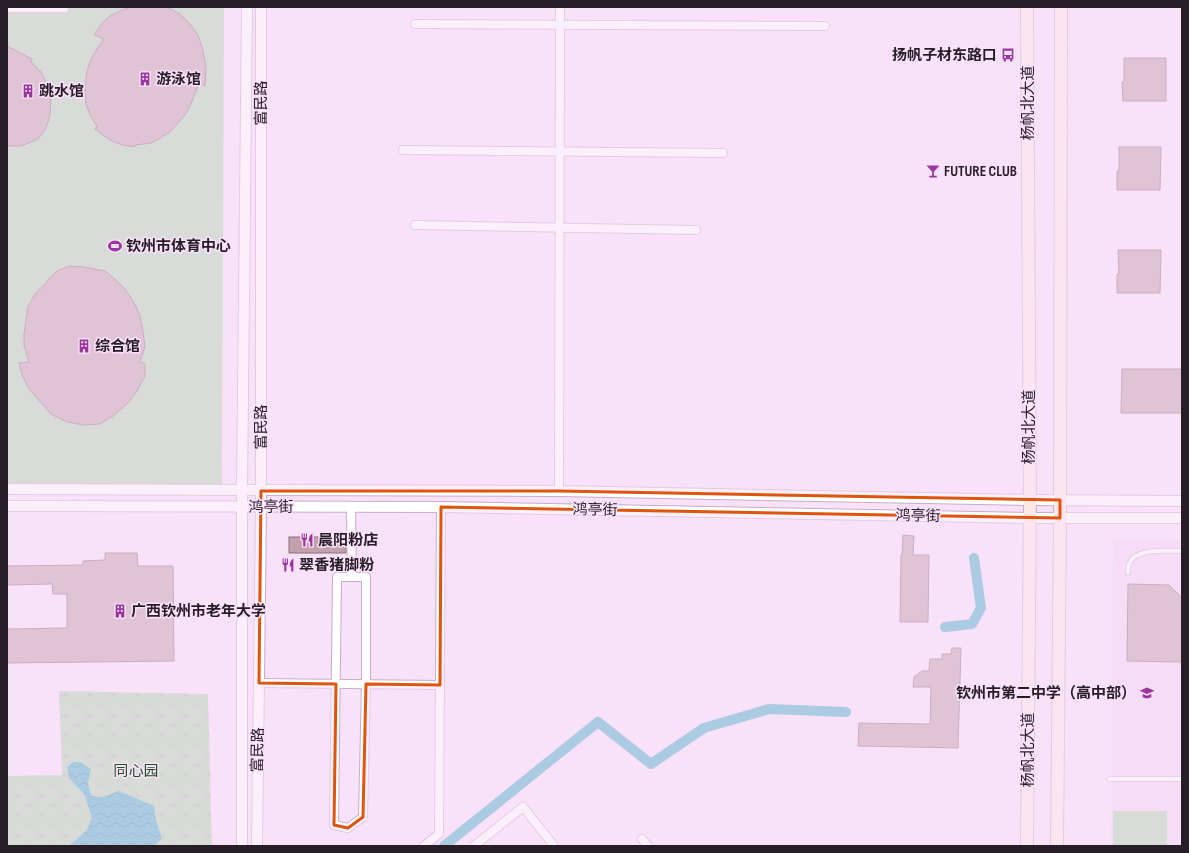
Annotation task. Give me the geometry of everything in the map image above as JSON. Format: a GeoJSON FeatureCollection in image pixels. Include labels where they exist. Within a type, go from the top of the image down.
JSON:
{"type":"FeatureCollection","features":[{"type":"Feature","properties":{"kind":"main road","name":"杨帆北大道"},"geometry":{"type":"LineString","coordinates":[[1057,846],[1060,518],[1061,7]]}},
{"type":"Feature","properties":{"kind":"main road"},"geometry":{"type":"LineString","coordinates":[[1061,34],[1067,7]]}},
{"type":"Feature","properties":{"kind":"main road","name":"杨帆北大道"},"geometry":{"type":"LineString","coordinates":[[1027,8],[1030,500],[1027,846]]}},
{"type":"Feature","properties":{"kind":"street","name":"富民路"},"geometry":{"type":"LineString","coordinates":[[242,846],[242,490],[247,7]]}},
{"type":"Feature","properties":{"kind":"street","name":"富民路"},"geometry":{"type":"LineString","coordinates":[[257,846],[261,507],[261,7]]}},
{"type":"Feature","properties":{"kind":"street"},"geometry":{"type":"LineString","coordinates":[[559,491],[560,7]]}},
{"type":"Feature","properties":{"kind":"street"},"geometry":{"type":"LineString","coordinates":[[415,24],[825,26]]}},
{"type":"Feature","properties":{"kind":"street"},"geometry":{"type":"LineString","coordinates":[[403,150],[723,153]]}},
{"type":"Feature","properties":{"kind":"street"},"geometry":{"type":"LineString","coordinates":[[415,225],[696,230]]}},
{"type":"Feature","properties":{"kind":"street","name":"鸿亭街"},"geometry":{"type":"LineString","coordinates":[[7,489],[559,491],[1030,500],[1182,501]]}},
{"type":"Feature","properties":{"kind":"street","name":"鸿亭街"},"geometry":{"type":"LineString","coordinates":[[7,506],[441,507],[1030,518],[1182,518]]}},
{"type":"Feature","properties":{"kind":"street"},"geometry":{"type":"LineString","coordinates":[[351,507],[352,577]]}},
{"type":"Feature","properties":{"kind":"street"},"geometry":{"type":"LineString","coordinates":[[424,846],[439,834],[441,507]]}},
{"type":"Feature","properties":{"kind":"street"},"geometry":{"type":"LineString","coordinates":[[337,577],[366,577],[366,684],[363,817],[348,828],[334,824],[336,684],[337,577]]}},
{"type":"Feature","properties":{"kind":"street"},"geometry":{"type":"LineString","coordinates":[[259,683],[440,686]]}},
{"type":"Feature","properties":{"kind":"street"},"geometry":{"type":"LineString","coordinates":[[474,846],[523,807],[554,846]]}},
{"type":"Feature","properties":{"kind":"street"},"geometry":{"type":"LineString","coordinates":[[642,839],[648,846]]}},
{"type":"Feature","properties":{"kind":"lane"},"geometry":{"type":"LineString","coordinates":[[7,10],[66,10],[66,7]]}},
{"type":"Feature","properties":{"kind":"lane"},"geometry":{"type":"LineString","coordinates":[[1128,573],[1133,558],[1138,554],[1147,552],[1182,551]]}},
{"type":"Feature","properties":{"kind":"lane"},"geometry":{"type":"LineString","coordinates":[[1109,779],[1182,779]]}},
{"type":"Feature","properties":{"kind":"highlighted area"},"geometry":{"type":"Polygon","coordinates":[[[261,491],[559,491],[1060,500],[1060,518],[441,507],[440,685],[366,684],[363,817],[348,828],[334,825],[336,684],[259,683],[261,491]]]}},
{"type":"Feature","properties":{"kind":"shaded area","name":"钦州市第二中学（高中部）"},"geometry":{"type":"Polygon","coordinates":[[[1113,539],[1182,539],[1182,846],[1111,846],[1113,539]]]}},
{"type":"Feature","properties":{"kind":"green space","name":"钦州市体育中心"},"geometry":{"type":"Polygon","coordinates":[[[7,7],[224,7],[222,485],[7,484],[7,7]]]}},
{"type":"Feature","properties":{"kind":"green space","name":"同心园"},"geometry":{"type":"Polygon","coordinates":[[[59,691],[208,694],[212,846],[7,846],[7,776],[62,775],[59,691]]]}},
{"type":"Feature","properties":{"kind":"green space"},"geometry":{"type":"Polygon","coordinates":[[[1113,811],[1167,811],[1167,846],[1113,846],[1113,811]]]}},
{"type":"Feature","properties":{"kind":"water"},"geometry":{"type":"Polygon","coordinates":[[[73,762],[80,762],[91,769],[88,783],[91,796],[103,797],[119,791],[154,806],[156,820],[162,839],[153,846],[69,846],[87,830],[92,817],[84,794],[69,778],[67,767],[73,762]]]}},
{"type":"Feature","properties":{"kind":"building","name":"游泳馆"},"geometry":{"type":"Polygon","coordinates":[[[130,7],[167,7],[180,14],[198,35],[203,50],[206,67],[205,86],[199,83],[185,115],[170,132],[151,143],[136,145],[134,147],[122,145],[110,140],[95,129],[97,126],[90,115],[86,104],[85,90],[89,64],[94,53],[104,39],[94,35],[102,23],[111,15],[130,7]]]}},
{"type":"Feature","properties":{"kind":"building","name":"跳水馆"},"geometry":{"type":"Polygon","coordinates":[[[7,46],[32,59],[31,62],[41,72],[47,84],[51,98],[50,116],[45,130],[38,139],[21,146],[7,146],[7,46]]]}},
{"type":"Feature","properties":{"kind":"building"},"geometry":{"type":"Polygon","coordinates":[[[1124,58],[1166,58],[1166,101],[1123,101],[1122,82],[1124,82],[1124,58]]]}},
{"type":"Feature","properties":{"kind":"building"},"geometry":{"type":"Polygon","coordinates":[[[1119,147],[1161,147],[1160,190],[1117,190],[1119,147]]]}},
{"type":"Feature","properties":{"kind":"building"},"geometry":{"type":"Polygon","coordinates":[[[1118,250],[1161,250],[1160,293],[1117,293],[1117,274],[1119,274],[1118,250]]]}},
{"type":"Feature","properties":{"kind":"building","name":"综合馆"},"geometry":{"type":"Polygon","coordinates":[[[70,266],[105,271],[116,280],[125,289],[136,306],[143,331],[145,347],[140,361],[145,364],[145,376],[137,391],[127,404],[113,416],[100,424],[84,425],[67,422],[51,414],[29,389],[22,375],[19,363],[29,362],[24,345],[28,306],[36,293],[57,271],[70,266]]]}},
{"type":"Feature","properties":{"kind":"building"},"geometry":{"type":"Polygon","coordinates":[[[1122,369],[1182,369],[1182,413],[1121,413],[1122,369]]]}},
{"type":"Feature","properties":{"kind":"building"},"geometry":{"type":"Polygon","coordinates":[[[903,535],[914,536],[913,555],[929,555],[928,622],[900,622],[901,555],[903,535]]]}},
{"type":"Feature","properties":{"kind":"building"},"geometry":{"type":"Polygon","coordinates":[[[289,537],[346,537],[346,553],[289,553],[289,537]]]}},
{"type":"Feature","properties":{"kind":"building","name":"广西钦州市老年大学"},"geometry":{"type":"Polygon","coordinates":[[[105,553],[137,553],[138,566],[173,566],[174,661],[7,663],[7,629],[67,628],[67,594],[53,594],[52,584],[7,585],[7,566],[83,565],[83,561],[105,560],[105,553]]]}},
{"type":"Feature","properties":{"kind":"building"},"geometry":{"type":"Polygon","coordinates":[[[1128,584],[1169,585],[1182,598],[1182,662],[1127,661],[1128,584]]]}},
{"type":"Feature","properties":{"kind":"building"},"geometry":{"type":"Polygon","coordinates":[[[952,648],[961,648],[958,748],[858,746],[859,723],[930,724],[931,687],[913,687],[914,677],[922,671],[929,671],[930,659],[942,659],[942,654],[951,654],[952,648]]]}},
{"type":"Feature","properties":{"kind":"waterway"},"geometry":{"type":"LineString","coordinates":[[945,627],[972,624],[981,608],[974,558]]}},
{"type":"Feature","properties":{"kind":"waterway"},"geometry":{"type":"LineString","coordinates":[[444,846],[598,722],[651,764],[704,728],[769,709],[846,712]]}},
{"type":"Feature","properties":{"kind":"place","name":"扬帆子材东路口"},"geometry":{"type":"Point","coordinates":[1008,55]}},
{"type":"Feature","properties":{"kind":"place","name":"游泳馆"},"geometry":{"type":"Point","coordinates":[145,79]}},
{"type":"Feature","properties":{"kind":"place","name":"跳水馆"},"geometry":{"type":"Point","coordinates":[28,91]}},
{"type":"Feature","properties":{"kind":"place","name":"FUTURE CLUB"},"geometry":{"type":"Point","coordinates":[933,171]}},
{"type":"Feature","properties":{"kind":"place","name":"钦州市体育中心"},"geometry":{"type":"Point","coordinates":[115,246]}},
{"type":"Feature","properties":{"kind":"place","name":"综合馆"},"geometry":{"type":"Point","coordinates":[84,346]}},
{"type":"Feature","properties":{"kind":"place","name":"晨阳粉店"},"geometry":{"type":"Point","coordinates":[307,540]}},
{"type":"Feature","properties":{"kind":"place","name":"翠香猪脚粉"},"geometry":{"type":"Point","coordinates":[288,565]}},
{"type":"Feature","properties":{"kind":"place","name":"广西钦州市老年大学"},"geometry":{"type":"Point","coordinates":[120,611]}},
{"type":"Feature","properties":{"kind":"place","name":"钦州市第二中学（高中部）"},"geometry":{"type":"Point","coordinates":[1147,693]}}]}
